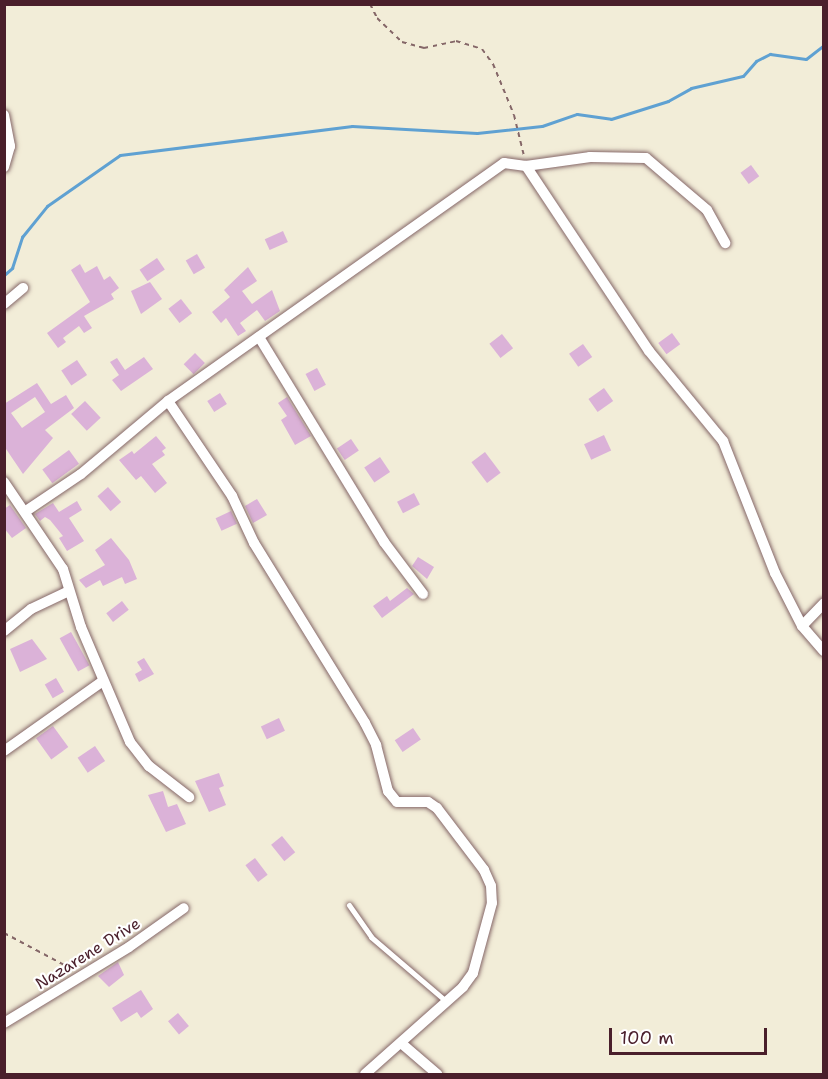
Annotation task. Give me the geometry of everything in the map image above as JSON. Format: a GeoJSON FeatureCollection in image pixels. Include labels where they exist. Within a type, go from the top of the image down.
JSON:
{"type":"FeatureCollection","features":[{"type":"Feature","properties":{"kind":"street"},"geometry":{"type":"LineString","coordinates":[[4,115],[10,146],[4,167]]}},
{"type":"Feature","properties":{"kind":"street"},"geometry":{"type":"LineString","coordinates":[[26,511],[81,474],[168,400],[504,163],[526,166],[564,158],[646,158],[707,210],[725,243]]}},
{"type":"Feature","properties":{"kind":"street"},"geometry":{"type":"LineString","coordinates":[[526,166],[649,351],[723,441],[775,573],[802,626],[824,651]]}},
{"type":"Feature","properties":{"kind":"street"},"geometry":{"type":"LineString","coordinates":[[4,304],[23,288]]}},
{"type":"Feature","properties":{"kind":"street"},"geometry":{"type":"LineString","coordinates":[[259,337],[384,542],[423,594]]}},
{"type":"Feature","properties":{"kind":"street"},"geometry":{"type":"LineString","coordinates":[[168,400],[232,496],[254,543],[365,723],[376,745],[388,791],[397,802],[428,802],[437,808],[484,870],[491,885],[492,903],[472,973],[447,1002],[365,1074]]}},
{"type":"Feature","properties":{"kind":"street"},"geometry":{"type":"LineString","coordinates":[[4,482],[58,560],[103,681],[130,742],[148,766],[189,797]]}},
{"type":"Feature","properties":{"kind":"street"},"geometry":{"type":"LineString","coordinates":[[4,631],[30,609],[69,591]]}},
{"type":"Feature","properties":{"kind":"street"},"geometry":{"type":"LineString","coordinates":[[802,626],[824,603]]}},
{"type":"Feature","properties":{"kind":"street"},"geometry":{"type":"LineString","coordinates":[[4,751],[103,681]]}},
{"type":"Feature","properties":{"kind":"street","name":"Nazarene Drive"},"geometry":{"type":"LineString","coordinates":[[4,1023],[184,908]]}},
{"type":"Feature","properties":{"kind":"street"},"geometry":{"type":"LineString","coordinates":[[401,1043],[437,1074]]}},
{"type":"Feature","properties":{"kind":"lane"},"geometry":{"type":"LineString","coordinates":[[350,905],[371,937],[447,1002]]}},
{"type":"Feature","properties":{"kind":"path"},"geometry":{"type":"LineString","coordinates":[[370,4],[377,18],[402,42],[424,48],[456,41],[482,49],[493,64],[519,130],[526,166]]}},
{"type":"Feature","properties":{"kind":"path"},"geometry":{"type":"LineString","coordinates":[[4,933],[82,975]]}},
{"type":"Feature","properties":{"kind":"building"},"geometry":{"type":"Polygon","coordinates":[[[751,165],[759,176],[749,184],[740,173],[751,165]]]}},
{"type":"Feature","properties":{"kind":"building"},"geometry":{"type":"Polygon","coordinates":[[[283,231],[288,242],[270,250],[265,239],[283,231]]]}},
{"type":"Feature","properties":{"kind":"building"},"geometry":{"type":"Polygon","coordinates":[[[197,254],[205,268],[194,274],[186,260],[197,254]]]}},
{"type":"Feature","properties":{"kind":"building"},"geometry":{"type":"Polygon","coordinates":[[[157,258],[165,270],[147,281],[140,270],[157,258]]]}},
{"type":"Feature","properties":{"kind":"building"},"geometry":{"type":"Polygon","coordinates":[[[80,264],[85,273],[97,266],[104,280],[110,276],[119,288],[111,294],[114,299],[84,316],[92,328],[84,333],[79,326],[63,338],[66,342],[58,348],[47,333],[90,302],[71,270],[80,264]]]}},
{"type":"Feature","properties":{"kind":"building"},"geometry":{"type":"Polygon","coordinates":[[[248,267],[257,281],[242,291],[252,304],[272,290],[280,311],[265,321],[257,310],[240,323],[246,331],[238,336],[226,318],[221,323],[212,312],[230,297],[224,290],[248,267]]]}},
{"type":"Feature","properties":{"kind":"building"},"geometry":{"type":"Polygon","coordinates":[[[150,282],[162,299],[141,314],[131,291],[150,282]]]}},
{"type":"Feature","properties":{"kind":"building"},"geometry":{"type":"Polygon","coordinates":[[[181,299],[192,313],[179,323],[168,309],[181,299]]]}},
{"type":"Feature","properties":{"kind":"building"},"geometry":{"type":"Polygon","coordinates":[[[672,333],[680,344],[666,354],[658,343],[672,333]]]}},
{"type":"Feature","properties":{"kind":"building"},"geometry":{"type":"Polygon","coordinates":[[[502,334],[513,348],[500,358],[489,344],[502,334]]]}},
{"type":"Feature","properties":{"kind":"building"},"geometry":{"type":"Polygon","coordinates":[[[583,344],[592,357],[578,367],[569,354],[583,344]]]}},
{"type":"Feature","properties":{"kind":"building"},"geometry":{"type":"Polygon","coordinates":[[[195,353],[205,363],[194,374],[184,364],[195,353]]]}},
{"type":"Feature","properties":{"kind":"building"},"geometry":{"type":"Polygon","coordinates":[[[144,357],[153,369],[121,391],[112,380],[119,375],[110,362],[117,358],[125,370],[144,357]]]}},
{"type":"Feature","properties":{"kind":"building"},"geometry":{"type":"Polygon","coordinates":[[[77,360],[87,375],[71,386],[61,371],[77,360]]]}},
{"type":"Feature","properties":{"kind":"building"},"geometry":{"type":"Polygon","coordinates":[[[317,368],[326,385],[314,391],[306,374],[317,368]]]}},
{"type":"Feature","properties":{"kind":"building"},"geometry":{"type":"Polygon","coordinates":[[[37,383],[51,404],[66,395],[74,408],[45,430],[53,438],[23,474],[4,446],[4,404],[37,383]],[[35,397],[11,413],[22,428],[45,412],[35,397]]]}},
{"type":"Feature","properties":{"kind":"building"},"geometry":{"type":"Polygon","coordinates":[[[604,388],[613,401],[598,412],[588,399],[604,388]]]}},
{"type":"Feature","properties":{"kind":"building"},"geometry":{"type":"Polygon","coordinates":[[[220,393],[227,404],[214,412],[207,401],[220,393]]]}},
{"type":"Feature","properties":{"kind":"building"},"geometry":{"type":"Polygon","coordinates":[[[287,397],[311,436],[295,445],[281,420],[287,416],[278,403],[287,397]]]}},
{"type":"Feature","properties":{"kind":"building"},"geometry":{"type":"Polygon","coordinates":[[[85,401],[101,418],[87,431],[71,414],[85,401]]]}},
{"type":"Feature","properties":{"kind":"building"},"geometry":{"type":"Polygon","coordinates":[[[604,435],[611,450],[591,460],[584,444],[604,435]]]}},
{"type":"Feature","properties":{"kind":"building"},"geometry":{"type":"Polygon","coordinates":[[[156,436],[166,448],[162,451],[165,455],[152,464],[167,483],[155,493],[141,476],[136,480],[119,460],[132,451],[134,454],[156,436]]]}},
{"type":"Feature","properties":{"kind":"building"},"geometry":{"type":"Polygon","coordinates":[[[351,439],[359,451],[345,460],[337,449],[351,439]]]}},
{"type":"Feature","properties":{"kind":"building"},"geometry":{"type":"Polygon","coordinates":[[[69,450],[79,464],[52,483],[42,469],[69,450]]]}},
{"type":"Feature","properties":{"kind":"building"},"geometry":{"type":"Polygon","coordinates":[[[485,452],[501,473],[487,483],[471,462],[485,452]]]}},
{"type":"Feature","properties":{"kind":"building"},"geometry":{"type":"Polygon","coordinates":[[[380,457],[390,472],[374,483],[364,468],[380,457]]]}},
{"type":"Feature","properties":{"kind":"building"},"geometry":{"type":"Polygon","coordinates":[[[108,487],[121,502],[111,511],[97,496],[108,487]]]}},
{"type":"Feature","properties":{"kind":"building"},"geometry":{"type":"Polygon","coordinates":[[[414,493],[420,505],[403,513],[397,502],[414,493]]]}},
{"type":"Feature","properties":{"kind":"building"},"geometry":{"type":"Polygon","coordinates":[[[257,499],[267,515],[253,523],[245,506],[257,499]]]}},
{"type":"Feature","properties":{"kind":"building"},"geometry":{"type":"Polygon","coordinates":[[[77,501],[82,510],[69,518],[84,541],[67,551],[59,538],[63,536],[50,520],[45,517],[40,521],[35,514],[53,503],[59,512],[77,501]]]}},
{"type":"Feature","properties":{"kind":"building"},"geometry":{"type":"Polygon","coordinates":[[[10,505],[26,528],[12,538],[4,528],[4,509],[10,505]]]}},
{"type":"Feature","properties":{"kind":"building"},"geometry":{"type":"Polygon","coordinates":[[[231,511],[237,524],[222,531],[216,518],[231,511]]]}},
{"type":"Feature","properties":{"kind":"building"},"geometry":{"type":"Polygon","coordinates":[[[111,538],[129,560],[137,579],[125,584],[122,577],[103,586],[100,580],[86,588],[79,580],[105,565],[95,550],[111,538]]]}},
{"type":"Feature","properties":{"kind":"building"},"geometry":{"type":"Polygon","coordinates":[[[418,557],[434,567],[427,579],[412,566],[418,557]]]}},
{"type":"Feature","properties":{"kind":"building"},"geometry":{"type":"Polygon","coordinates":[[[407,588],[414,594],[382,618],[373,606],[387,596],[390,601],[407,588]]]}},
{"type":"Feature","properties":{"kind":"building"},"geometry":{"type":"Polygon","coordinates":[[[122,601],[129,610],[113,622],[106,613],[122,601]]]}},
{"type":"Feature","properties":{"kind":"building"},"geometry":{"type":"Polygon","coordinates":[[[71,632],[89,665],[78,672],[60,638],[71,632]]]}},
{"type":"Feature","properties":{"kind":"building"},"geometry":{"type":"Polygon","coordinates":[[[32,639],[47,659],[20,672],[10,649],[32,639]]]}},
{"type":"Feature","properties":{"kind":"building"},"geometry":{"type":"Polygon","coordinates":[[[144,658],[154,674],[139,682],[135,674],[142,670],[137,662],[144,658]]]}},
{"type":"Feature","properties":{"kind":"building"},"geometry":{"type":"Polygon","coordinates":[[[56,678],[64,692],[53,698],[45,684],[56,678]]]}},
{"type":"Feature","properties":{"kind":"building"},"geometry":{"type":"Polygon","coordinates":[[[279,718],[285,731],[267,739],[261,726],[279,718]]]}},
{"type":"Feature","properties":{"kind":"building"},"geometry":{"type":"Polygon","coordinates":[[[53,726],[68,747],[51,759],[36,738],[53,726]]]}},
{"type":"Feature","properties":{"kind":"building"},"geometry":{"type":"Polygon","coordinates":[[[413,728],[421,740],[403,752],[395,740],[413,728]]]}},
{"type":"Feature","properties":{"kind":"building"},"geometry":{"type":"Polygon","coordinates":[[[95,746],[105,761],[88,773],[78,758],[95,746]]]}},
{"type":"Feature","properties":{"kind":"building"},"geometry":{"type":"Polygon","coordinates":[[[219,773],[224,786],[219,788],[226,805],[209,812],[195,781],[219,773]]]}},
{"type":"Feature","properties":{"kind":"building"},"geometry":{"type":"Polygon","coordinates":[[[163,791],[168,807],[177,804],[186,824],[166,832],[148,795],[163,791]]]}},
{"type":"Feature","properties":{"kind":"building"},"geometry":{"type":"Polygon","coordinates":[[[282,836],[295,852],[284,861],[271,845],[282,836]]]}},
{"type":"Feature","properties":{"kind":"building"},"geometry":{"type":"Polygon","coordinates":[[[255,858],[268,875],[258,882],[245,865],[255,858]]]}},
{"type":"Feature","properties":{"kind":"building"},"geometry":{"type":"Polygon","coordinates":[[[118,962],[124,975],[109,987],[98,976],[118,962]]]}},
{"type":"Feature","properties":{"kind":"building"},"geometry":{"type":"Polygon","coordinates":[[[141,990],[153,1009],[141,1018],[137,1012],[121,1022],[112,1008],[141,990]]]}},
{"type":"Feature","properties":{"kind":"building"},"geometry":{"type":"Polygon","coordinates":[[[178,1013],[189,1026],[179,1034],[168,1021],[178,1013]]]}},
{"type":"Feature","properties":{"kind":"waterway"},"geometry":{"type":"LineString","coordinates":[[4,275],[12,268],[22,237],[47,206],[120,155],[352,126],[477,133],[542,126],[577,114],[611,119],[668,101],[691,88],[743,76],[756,61],[770,54],[806,59],[824,45]]}}]}
